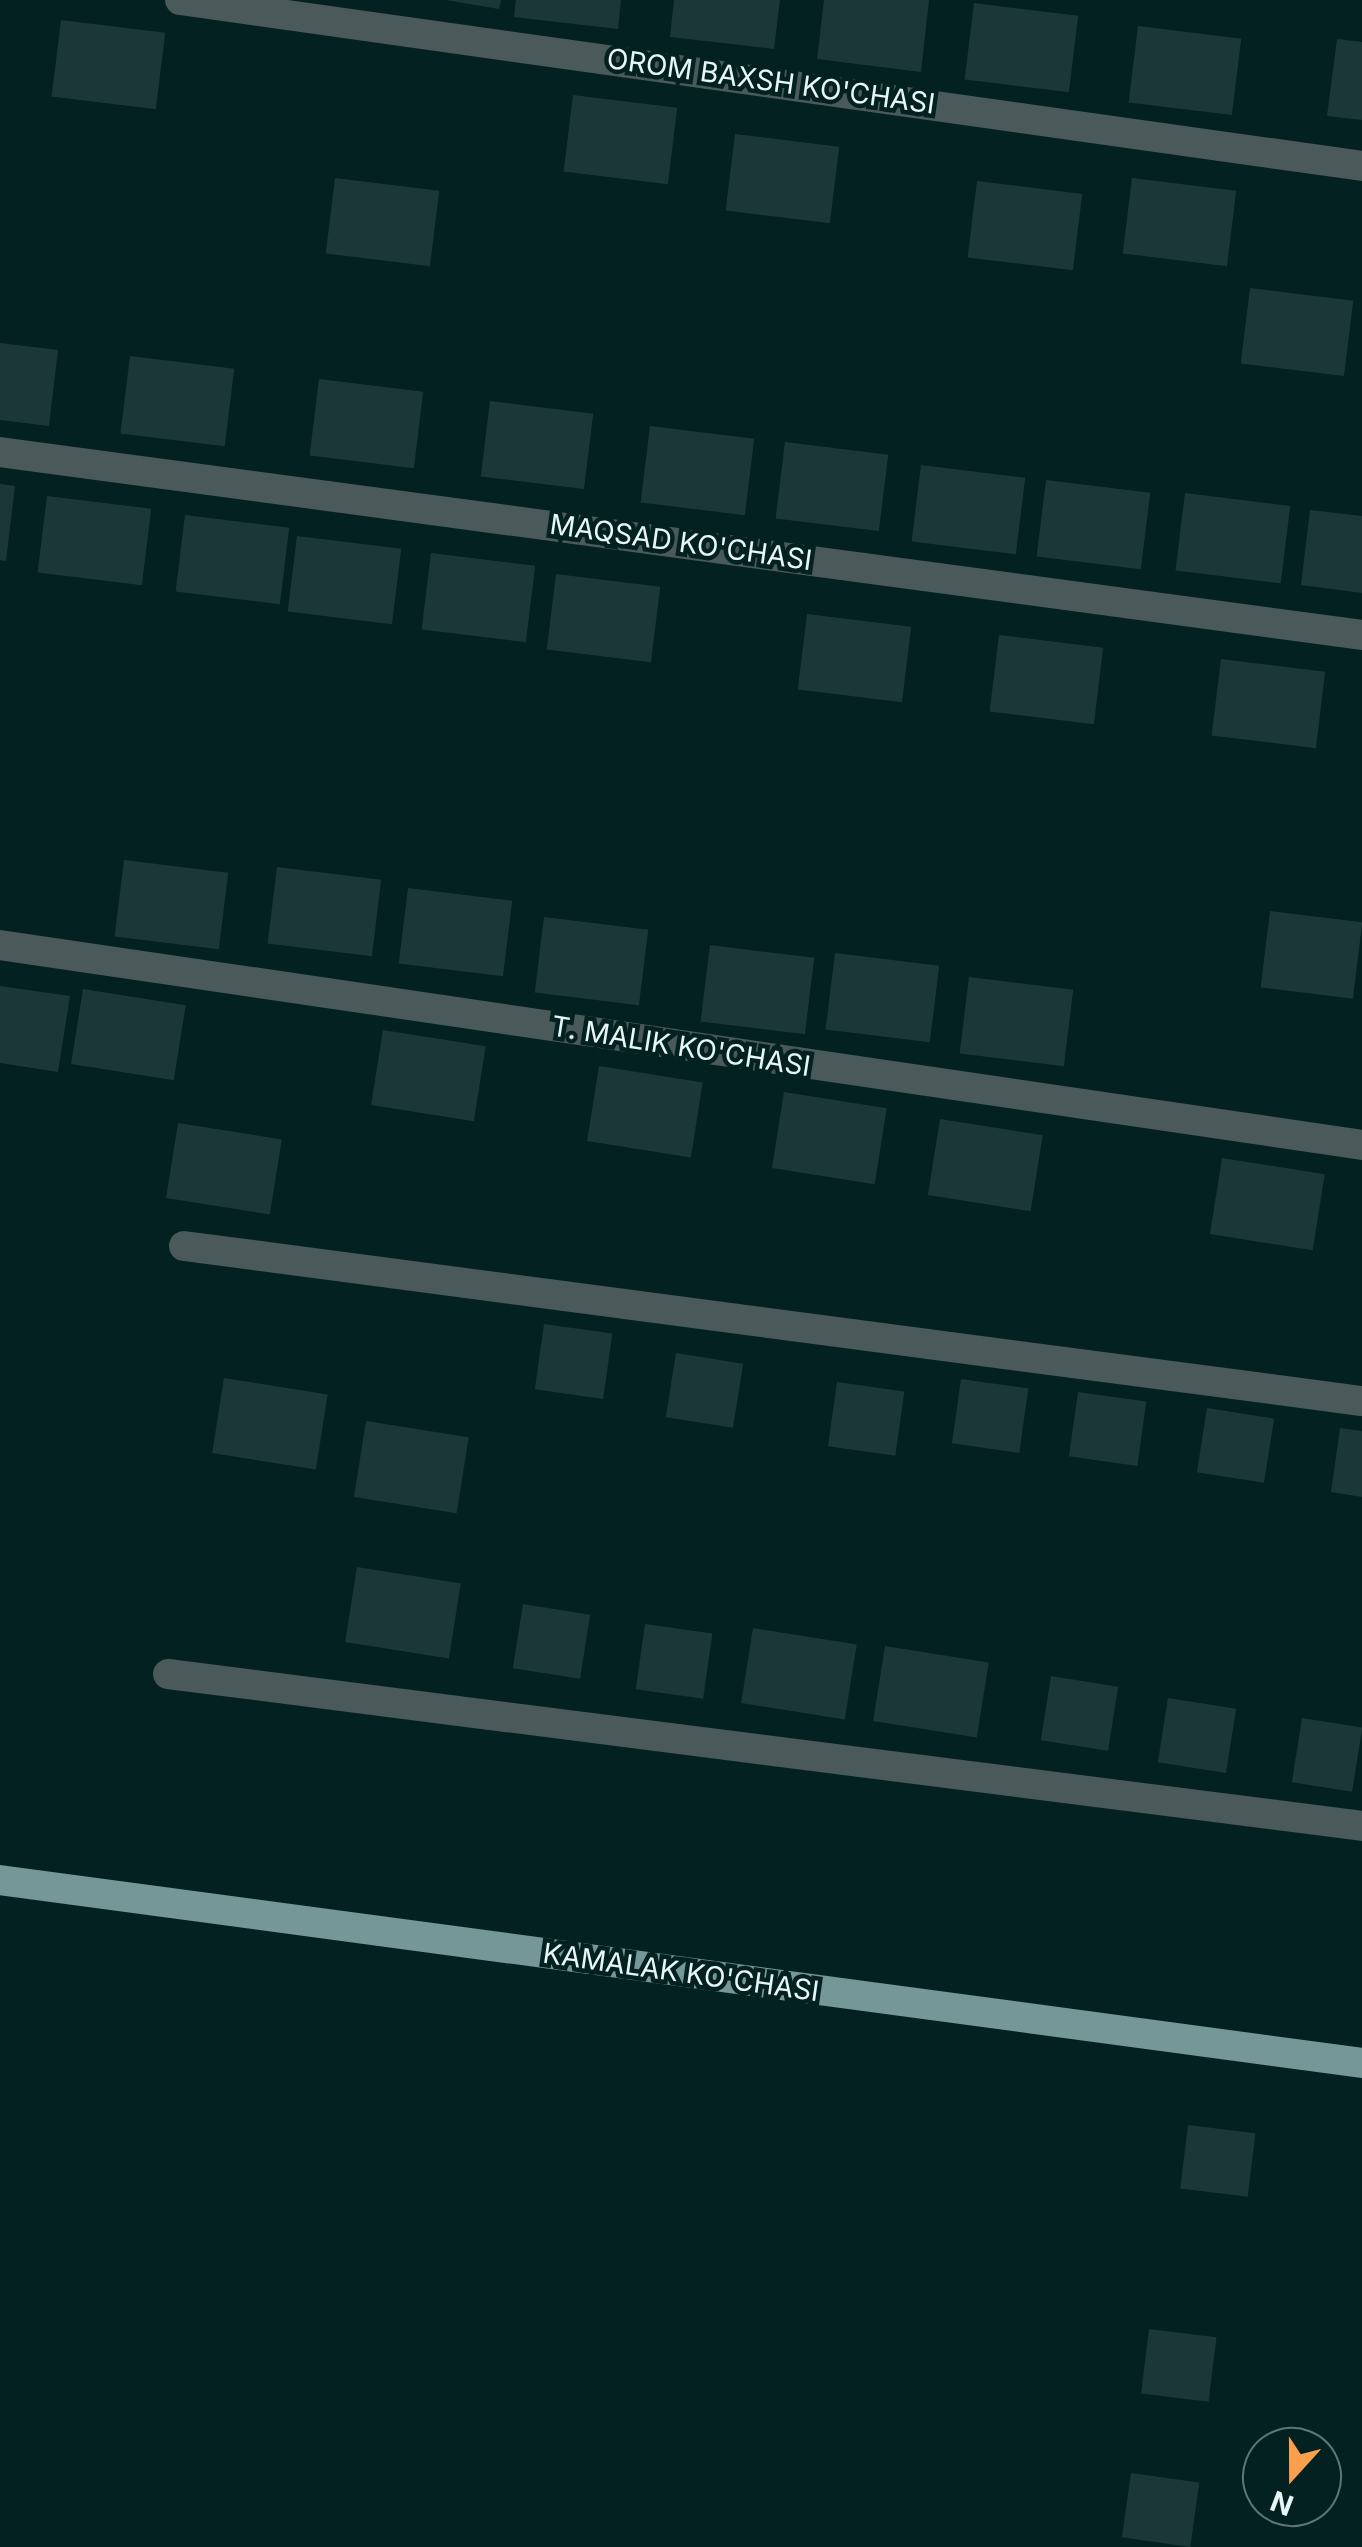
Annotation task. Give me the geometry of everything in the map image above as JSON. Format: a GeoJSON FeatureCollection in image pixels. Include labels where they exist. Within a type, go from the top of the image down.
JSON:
{"type":"FeatureCollection","features":[{"type":"Feature","properties":{"kind":"main road","name":"KAMALAK KO'CHASI"},"geometry":{"type":"LineString","coordinates":[[0,1880],[1362,2063]]}},
{"type":"Feature","properties":{"kind":"street","name":"OROM BAXSH KO'CHASI"},"geometry":{"type":"LineString","coordinates":[[180,0],[1362,166]]}},
{"type":"Feature","properties":{"kind":"street","name":"MAQSAD KO'CHASI"},"geometry":{"type":"LineString","coordinates":[[0,452],[1362,634]]}},
{"type":"Feature","properties":{"kind":"street","name":"T. MALIK KO'CHASI"},"geometry":{"type":"LineString","coordinates":[[0,945],[1362,1145]]}},
{"type":"Feature","properties":{"kind":"street"},"geometry":{"type":"LineString","coordinates":[[184,1246],[1362,1401]]}},
{"type":"Feature","properties":{"kind":"street"},"geometry":{"type":"LineString","coordinates":[[168,1674],[1362,1826]]}},
{"type":"Feature","properties":{"kind":"building"},"geometry":{"type":"Polygon","coordinates":[[[446,0],[501,0],[499,9],[446,0]]]}},
{"type":"Feature","properties":{"kind":"building"},"geometry":{"type":"Polygon","coordinates":[[[516,0],[621,0],[618,29],[514,17],[516,0]]]}},
{"type":"Feature","properties":{"kind":"building"},"geometry":{"type":"Polygon","coordinates":[[[674,0],[780,0],[774,49],[670,37],[674,0]]]}},
{"type":"Feature","properties":{"kind":"building"},"geometry":{"type":"Polygon","coordinates":[[[824,0],[929,0],[921,72],[817,59],[824,0]]]}},
{"type":"Feature","properties":{"kind":"building"},"geometry":{"type":"Polygon","coordinates":[[[974,3],[1078,16],[1069,92],[965,79],[974,3]]]}},
{"type":"Feature","properties":{"kind":"building"},"geometry":{"type":"Polygon","coordinates":[[[61,20],[165,33],[156,109],[52,96],[61,20]]]}},
{"type":"Feature","properties":{"kind":"building"},"geometry":{"type":"Polygon","coordinates":[[[1138,26],[1241,39],[1232,115],[1129,102],[1138,26]]]}},
{"type":"Feature","properties":{"kind":"building"},"geometry":{"type":"Polygon","coordinates":[[[1337,39],[1362,42],[1362,120],[1327,116],[1337,39]]]}},
{"type":"Feature","properties":{"kind":"building"},"geometry":{"type":"Polygon","coordinates":[[[573,95],[677,108],[668,184],[564,171],[573,95]]]}},
{"type":"Feature","properties":{"kind":"building"},"geometry":{"type":"Polygon","coordinates":[[[735,134],[839,147],[830,223],[726,210],[735,134]]]}},
{"type":"Feature","properties":{"kind":"building"},"geometry":{"type":"Polygon","coordinates":[[[335,178],[439,191],[430,266],[326,253],[335,178]]]}},
{"type":"Feature","properties":{"kind":"building"},"geometry":{"type":"Polygon","coordinates":[[[1132,178],[1236,191],[1227,266],[1123,253],[1132,178]]]}},
{"type":"Feature","properties":{"kind":"building"},"geometry":{"type":"Polygon","coordinates":[[[977,181],[1082,194],[1073,270],[968,257],[977,181]]]}},
{"type":"Feature","properties":{"kind":"building"},"geometry":{"type":"Polygon","coordinates":[[[1250,288],[1353,301],[1344,376],[1241,363],[1250,288]]]}},
{"type":"Feature","properties":{"kind":"building"},"geometry":{"type":"Polygon","coordinates":[[[0,343],[58,350],[49,426],[0,420],[0,343]]]}},
{"type":"Feature","properties":{"kind":"building"},"geometry":{"type":"Polygon","coordinates":[[[130,356],[234,369],[225,446],[120,433],[130,356]]]}},
{"type":"Feature","properties":{"kind":"building"},"geometry":{"type":"Polygon","coordinates":[[[319,379],[423,392],[414,468],[310,455],[319,379]]]}},
{"type":"Feature","properties":{"kind":"building"},"geometry":{"type":"Polygon","coordinates":[[[490,401],[593,414],[584,489],[481,476],[490,401]]]}},
{"type":"Feature","properties":{"kind":"building"},"geometry":{"type":"Polygon","coordinates":[[[650,426],[754,439],[745,515],[641,502],[650,426]]]}},
{"type":"Feature","properties":{"kind":"building"},"geometry":{"type":"Polygon","coordinates":[[[785,442],[888,455],[879,531],[776,518],[785,442]]]}},
{"type":"Feature","properties":{"kind":"building"},"geometry":{"type":"Polygon","coordinates":[[[921,465],[1025,478],[1016,554],[912,541],[921,465]]]}},
{"type":"Feature","properties":{"kind":"building"},"geometry":{"type":"Polygon","coordinates":[[[1046,480],[1150,493],[1141,569],[1037,556],[1046,480]]]}},
{"type":"Feature","properties":{"kind":"building"},"geometry":{"type":"Polygon","coordinates":[[[0,484],[15,486],[6,561],[0,560],[0,484]]]}},
{"type":"Feature","properties":{"kind":"building"},"geometry":{"type":"Polygon","coordinates":[[[1185,493],[1290,506],[1281,583],[1175,570],[1185,493]]]}},
{"type":"Feature","properties":{"kind":"building"},"geometry":{"type":"Polygon","coordinates":[[[47,496],[151,509],[142,585],[38,572],[47,496]]]}},
{"type":"Feature","properties":{"kind":"building"},"geometry":{"type":"Polygon","coordinates":[[[1310,510],[1362,516],[1362,593],[1301,585],[1310,510]]]}},
{"type":"Feature","properties":{"kind":"building"},"geometry":{"type":"Polygon","coordinates":[[[185,515],[289,528],[280,604],[176,591],[185,515]]]}},
{"type":"Feature","properties":{"kind":"building"},"geometry":{"type":"Polygon","coordinates":[[[297,536],[401,549],[392,624],[288,611],[297,536]]]}},
{"type":"Feature","properties":{"kind":"building"},"geometry":{"type":"Polygon","coordinates":[[[431,553],[535,566],[526,642],[422,629],[431,553]]]}},
{"type":"Feature","properties":{"kind":"building"},"geometry":{"type":"Polygon","coordinates":[[[556,574],[660,587],[651,662],[547,649],[556,574]]]}},
{"type":"Feature","properties":{"kind":"building"},"geometry":{"type":"Polygon","coordinates":[[[807,614],[911,627],[902,702],[798,689],[807,614]]]}},
{"type":"Feature","properties":{"kind":"building"},"geometry":{"type":"Polygon","coordinates":[[[999,635],[1103,648],[1094,724],[990,711],[999,635]]]}},
{"type":"Feature","properties":{"kind":"building"},"geometry":{"type":"Polygon","coordinates":[[[1221,659],[1325,672],[1316,748],[1212,735],[1221,659]]]}},
{"type":"Feature","properties":{"kind":"building"},"geometry":{"type":"Polygon","coordinates":[[[124,860],[228,873],[219,949],[115,936],[124,860]]]}},
{"type":"Feature","properties":{"kind":"building"},"geometry":{"type":"Polygon","coordinates":[[[277,867],[381,880],[372,956],[268,943],[277,867]]]}},
{"type":"Feature","properties":{"kind":"building"},"geometry":{"type":"Polygon","coordinates":[[[408,888],[512,901],[503,976],[399,963],[408,888]]]}},
{"type":"Feature","properties":{"kind":"building"},"geometry":{"type":"Polygon","coordinates":[[[1270,911],[1362,922],[1353,999],[1261,987],[1270,911]]]}},
{"type":"Feature","properties":{"kind":"building"},"geometry":{"type":"Polygon","coordinates":[[[544,917],[648,930],[639,1005],[535,992],[544,917]]]}},
{"type":"Feature","properties":{"kind":"building"},"geometry":{"type":"Polygon","coordinates":[[[710,945],[814,958],[805,1034],[701,1021],[710,945]]]}},
{"type":"Feature","properties":{"kind":"building"},"geometry":{"type":"Polygon","coordinates":[[[835,953],[939,966],[930,1042],[826,1029],[835,953]]]}},
{"type":"Feature","properties":{"kind":"building"},"geometry":{"type":"Polygon","coordinates":[[[969,977],[1073,990],[1064,1066],[960,1053],[969,977]]]}},
{"type":"Feature","properties":{"kind":"building"},"geometry":{"type":"Polygon","coordinates":[[[0,986],[70,996],[58,1072],[0,1063],[0,986]]]}},
{"type":"Feature","properties":{"kind":"building"},"geometry":{"type":"Polygon","coordinates":[[[83,989],[186,1005],[174,1080],[71,1064],[83,989]]]}},
{"type":"Feature","properties":{"kind":"building"},"geometry":{"type":"Polygon","coordinates":[[[383,1030],[486,1046],[474,1121],[371,1105],[383,1030]]]}},
{"type":"Feature","properties":{"kind":"building"},"geometry":{"type":"Polygon","coordinates":[[[599,1066],[703,1082],[691,1157],[587,1141],[599,1066]]]}},
{"type":"Feature","properties":{"kind":"building"},"geometry":{"type":"Polygon","coordinates":[[[784,1092],[887,1108],[875,1184],[772,1168],[784,1092]]]}},
{"type":"Feature","properties":{"kind":"building"},"geometry":{"type":"Polygon","coordinates":[[[940,1119],[1043,1135],[1031,1211],[928,1195],[940,1119]]]}},
{"type":"Feature","properties":{"kind":"building"},"geometry":{"type":"Polygon","coordinates":[[[178,1123],[282,1139],[270,1214],[166,1198],[178,1123]]]}},
{"type":"Feature","properties":{"kind":"building"},"geometry":{"type":"Polygon","coordinates":[[[1222,1158],[1325,1174],[1313,1250],[1210,1234],[1222,1158]]]}},
{"type":"Feature","properties":{"kind":"building"},"geometry":{"type":"Polygon","coordinates":[[[544,1324],[612,1334],[603,1399],[535,1389],[544,1324]]]}},
{"type":"Feature","properties":{"kind":"building"},"geometry":{"type":"Polygon","coordinates":[[[676,1353],[743,1364],[733,1428],[666,1417],[676,1353]]]}},
{"type":"Feature","properties":{"kind":"building"},"geometry":{"type":"Polygon","coordinates":[[[224,1378],[328,1394],[316,1469],[212,1453],[224,1378]]]}},
{"type":"Feature","properties":{"kind":"building"},"geometry":{"type":"Polygon","coordinates":[[[961,1379],[1028,1388],[1019,1453],[952,1443],[961,1379]]]}},
{"type":"Feature","properties":{"kind":"building"},"geometry":{"type":"Polygon","coordinates":[[[837,1382],[904,1391],[895,1456],[828,1446],[837,1382]]]}},
{"type":"Feature","properties":{"kind":"building"},"geometry":{"type":"Polygon","coordinates":[[[1078,1392],[1146,1402],[1137,1466],[1069,1456],[1078,1392]]]}},
{"type":"Feature","properties":{"kind":"building"},"geometry":{"type":"Polygon","coordinates":[[[1207,1408],[1274,1419],[1264,1483],[1197,1472],[1207,1408]]]}},
{"type":"Feature","properties":{"kind":"building"},"geometry":{"type":"Polygon","coordinates":[[[366,1421],[469,1437],[457,1513],[354,1497],[366,1421]]]}},
{"type":"Feature","properties":{"kind":"building"},"geometry":{"type":"Polygon","coordinates":[[[1340,1428],[1362,1431],[1362,1497],[1331,1492],[1340,1428]]]}},
{"type":"Feature","properties":{"kind":"building"},"geometry":{"type":"Polygon","coordinates":[[[357,1567],[461,1583],[449,1658],[345,1642],[357,1567]]]}},
{"type":"Feature","properties":{"kind":"building"},"geometry":{"type":"Polygon","coordinates":[[[523,1604],[590,1615],[580,1679],[513,1668],[523,1604]]]}},
{"type":"Feature","properties":{"kind":"building"},"geometry":{"type":"Polygon","coordinates":[[[645,1624],[712,1633],[703,1699],[636,1689],[645,1624]]]}},
{"type":"Feature","properties":{"kind":"building"},"geometry":{"type":"Polygon","coordinates":[[[753,1628],[857,1644],[845,1719],[741,1703],[753,1628]]]}},
{"type":"Feature","properties":{"kind":"building"},"geometry":{"type":"Polygon","coordinates":[[[885,1646],[989,1662],[977,1737],[873,1721],[885,1646]]]}},
{"type":"Feature","properties":{"kind":"building"},"geometry":{"type":"Polygon","coordinates":[[[1051,1676],[1118,1687],[1108,1751],[1041,1740],[1051,1676]]]}},
{"type":"Feature","properties":{"kind":"building"},"geometry":{"type":"Polygon","coordinates":[[[1168,1698],[1236,1709],[1226,1773],[1158,1762],[1168,1698]]]}},
{"type":"Feature","properties":{"kind":"building"},"geometry":{"type":"Polygon","coordinates":[[[1302,1718],[1362,1728],[1352,1792],[1292,1782],[1302,1718]]]}},
{"type":"Feature","properties":{"kind":"building"},"geometry":{"type":"Polygon","coordinates":[[[1188,2125],[1255,2133],[1248,2197],[1180,2189],[1188,2125]]]}},
{"type":"Feature","properties":{"kind":"building"},"geometry":{"type":"Polygon","coordinates":[[[1149,2329],[1216,2337],[1209,2402],[1141,2394],[1149,2329]]]}},
{"type":"Feature","properties":{"kind":"building"},"geometry":{"type":"Polygon","coordinates":[[[1131,2473],[1199,2483],[1190,2547],[1122,2537],[1131,2473]]]}}]}
